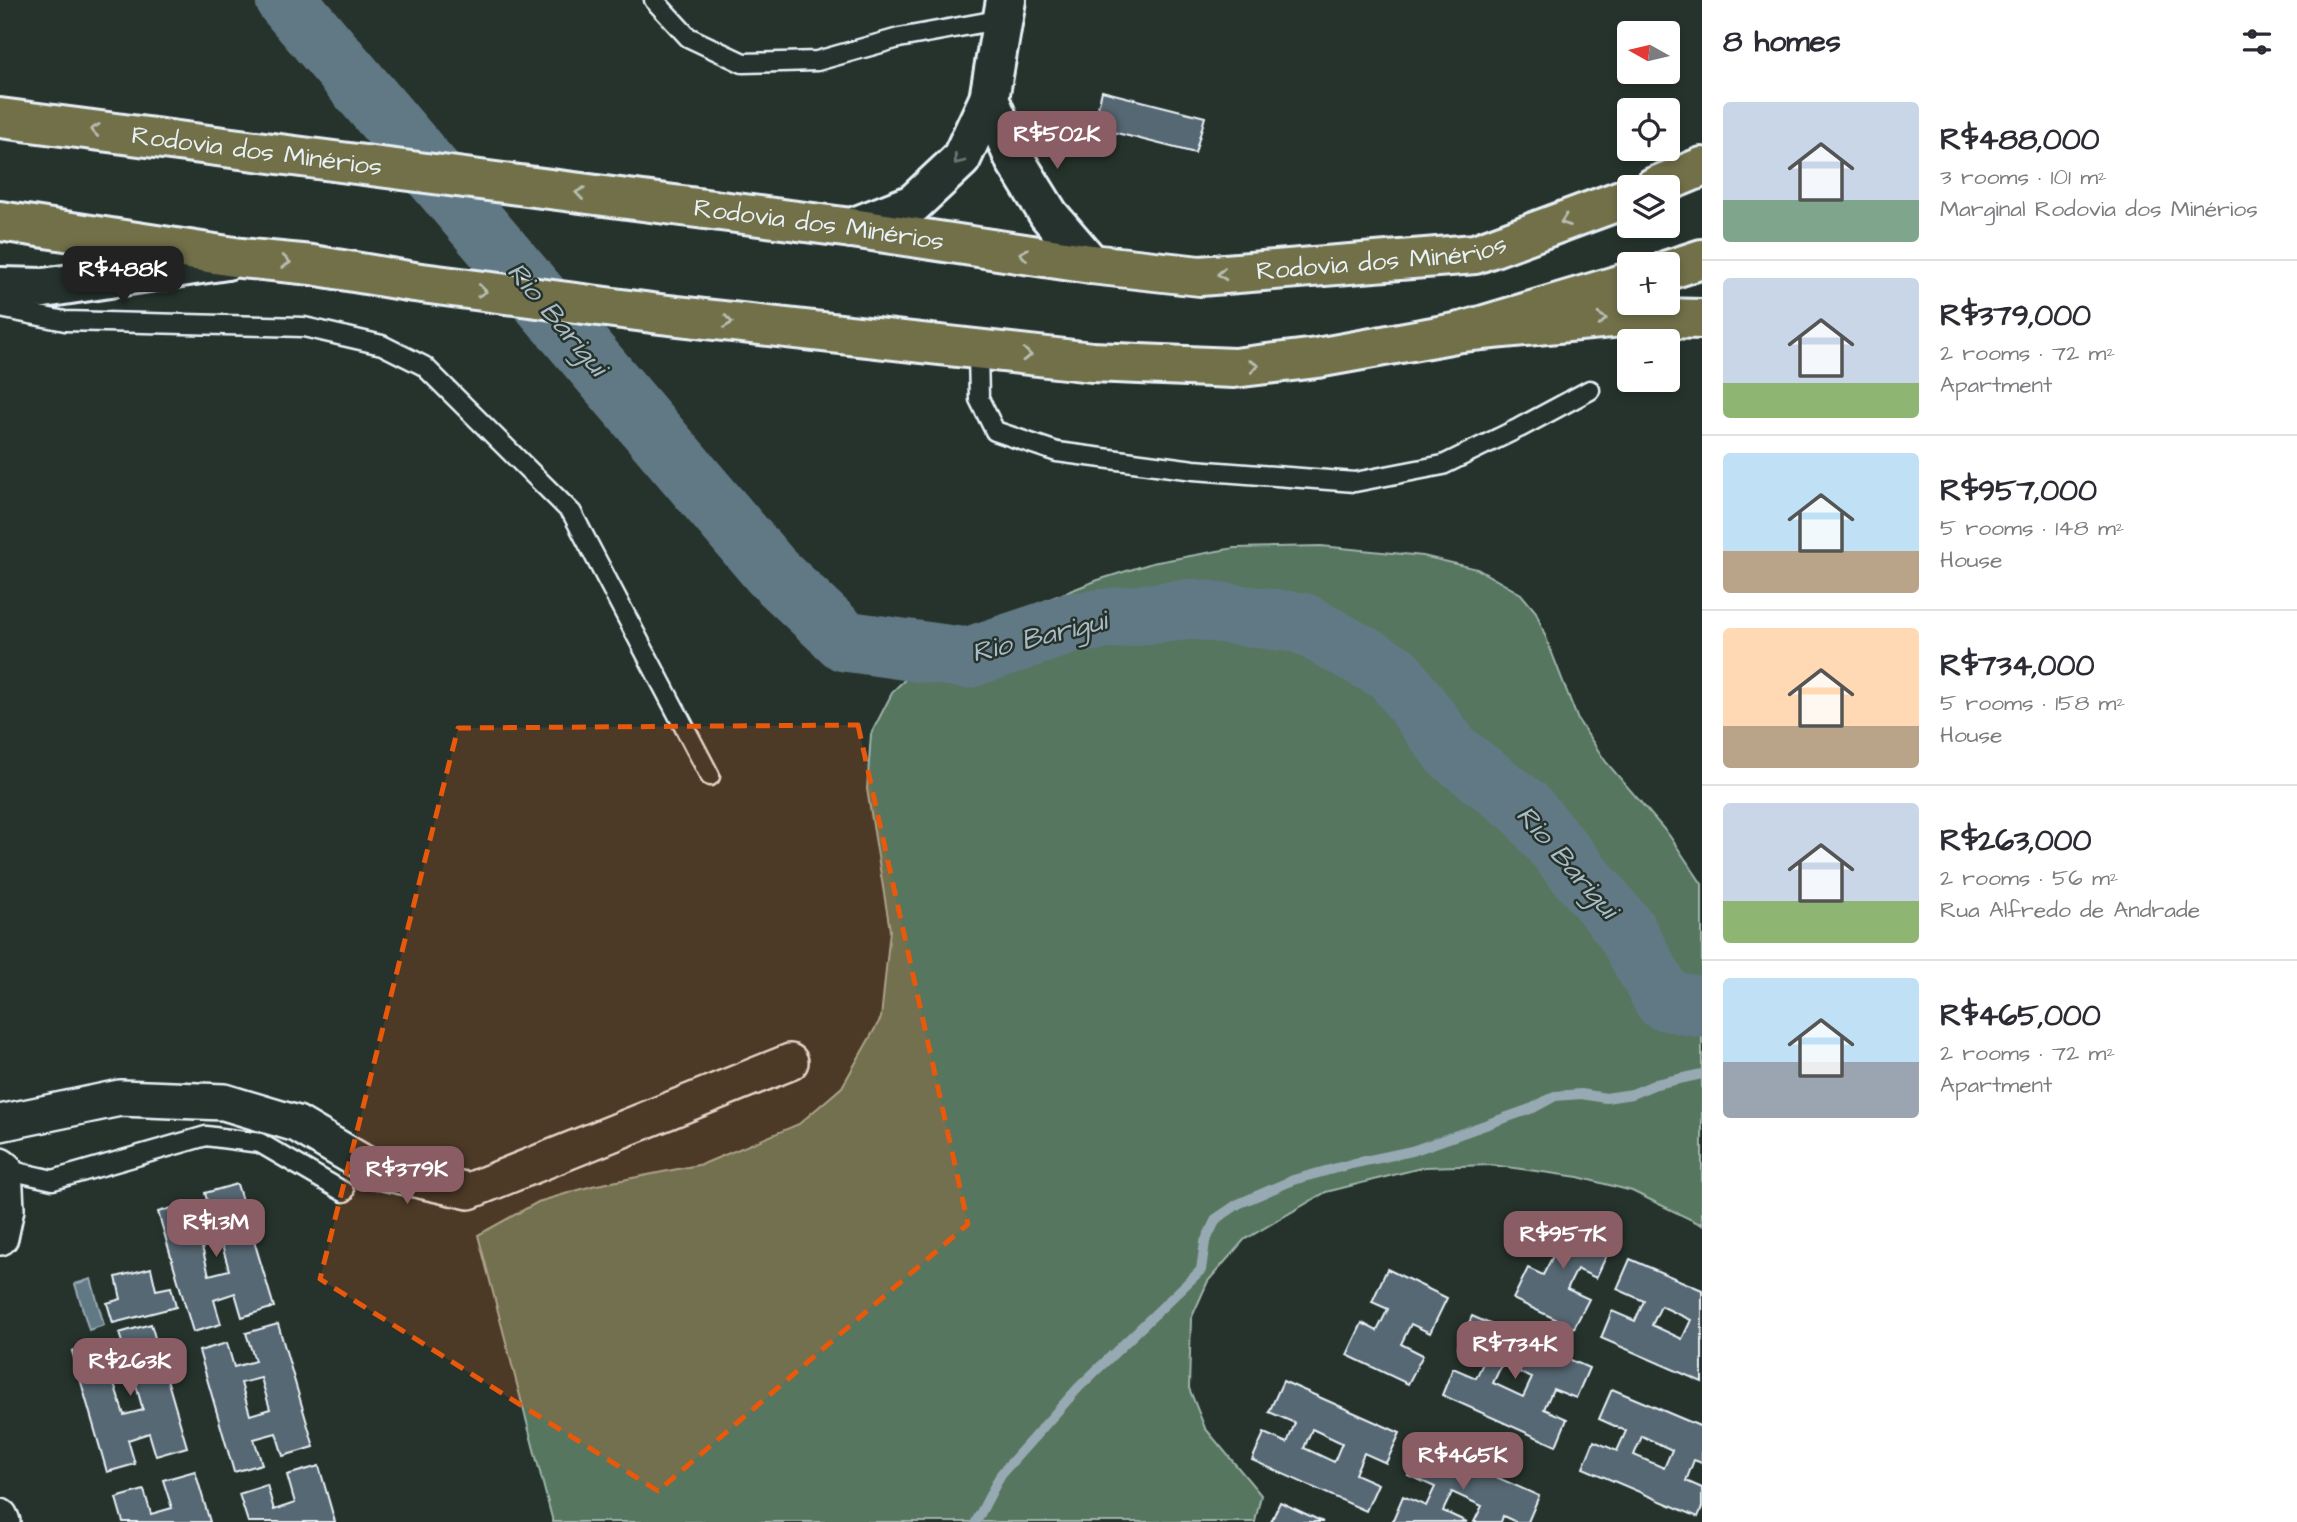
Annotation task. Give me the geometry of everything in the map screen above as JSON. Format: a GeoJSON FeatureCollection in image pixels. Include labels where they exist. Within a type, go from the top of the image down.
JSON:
{"type":"FeatureCollection","features":[{"type":"Feature","properties":{"kind":"main road"},"geometry":{"type":"LineString","coordinates":[[852,228],[913,204],[961,159],[989,99],[1004,10]]}},
{"type":"Feature","properties":{"kind":"main road"},"geometry":{"type":"LineString","coordinates":[[989,99],[1015,160],[1049,215],[1091,264]]}},
{"type":"Feature","properties":{"kind":"main road","name":"Rodovia dos Minérios"},"geometry":{"type":"LineString","coordinates":[[0,118],[852,228],[1091,264],[1200,276],[1475,254],[1617,201]]}},
{"type":"Feature","properties":{"kind":"main road"},"geometry":{"type":"LineString","coordinates":[[1680,176],[1702,167]]}},
{"type":"Feature","properties":{"kind":"main road"},"geometry":{"type":"LineString","coordinates":[[0,221],[414,282],[1092,362],[1234,368],[1317,358],[1461,332],[1622,317],[1702,319]]}},
{"type":"Feature","properties":{"kind":"main road"},"geometry":{"type":"LineString","coordinates":[[0,287],[44,288],[241,258]]}},
{"type":"Feature","properties":{"kind":"main road"},"geometry":{"type":"LineString","coordinates":[[1680,266],[1702,259]]}},
{"type":"Feature","properties":{"kind":"main road"},"geometry":{"type":"LineString","coordinates":[[1461,332],[1617,286]]}},
{"type":"Feature","properties":{"kind":"street"},"geometry":{"type":"LineString","coordinates":[[0,1123],[120,1098],[225,1102],[297,1124],[375,1170],[469,1191],[790,1062]]}},
{"type":"Feature","properties":{"kind":"street"},"geometry":{"type":"LineString","coordinates":[[0,1237],[6,1209],[2,1167]]}},
{"type":"Feature","properties":{"kind":"street"},"geometry":{"type":"LineString","coordinates":[[0,1517],[2,1522]]}},
{"type":"Feature","properties":{"kind":"lane"},"geometry":{"type":"LineString","coordinates":[[654,0],[688,37],[743,63],[817,61],[1004,10]]}},
{"type":"Feature","properties":{"kind":"lane"},"geometry":{"type":"LineString","coordinates":[[0,307],[65,321],[304,327],[382,345],[424,366],[572,513],[710,776]]}},
{"type":"Feature","properties":{"kind":"lane"},"geometry":{"type":"LineString","coordinates":[[978,350],[979,399],[995,431],[1057,452],[1194,470],[1355,482],[1443,465],[1590,390]]}},
{"type":"Feature","properties":{"kind":"lane"},"geometry":{"type":"LineString","coordinates":[[2,1167],[53,1180],[206,1136],[260,1143],[344,1192]]}},
{"type":"Feature","properties":{"kind":"highlighted area"},"geometry":{"type":"Polygon","coordinates":[[[858,725],[968,1224],[658,1491],[320,1279],[458,728],[858,725]]]}},
{"type":"Feature","properties":{"kind":"green space"},"geometry":{"type":"Polygon","coordinates":[[[1321,546],[1423,556],[1477,569],[1521,594],[1536,612],[1578,720],[1606,762],[1669,835],[1702,884],[1702,1225],[1632,1191],[1578,1177],[1492,1165],[1425,1167],[1326,1192],[1244,1240],[1208,1281],[1191,1319],[1189,1388],[1205,1428],[1261,1495],[1255,1522],[553,1522],[478,1235],[538,1202],[592,1186],[703,1164],[799,1124],[842,1087],[881,1018],[890,930],[867,789],[871,734],[893,691],[919,666],[1004,617],[1098,580],[1152,563],[1234,548],[1321,546]]]}},
{"type":"Feature","properties":{"kind":"water"},"geometry":{"type":"Polygon","coordinates":[[[91,1279],[104,1325],[89,1330],[75,1284],[91,1279]]]}},
{"type":"Feature","properties":{"kind":"building"},"geometry":{"type":"Polygon","coordinates":[[[1102,91],[1205,117],[1195,153],[1093,127],[1102,91]]]}},
{"type":"Feature","properties":{"kind":"building"},"geometry":{"type":"Polygon","coordinates":[[[237,1184],[274,1307],[242,1317],[235,1293],[214,1300],[221,1324],[193,1332],[158,1212],[186,1204],[193,1227],[213,1221],[205,1193],[237,1184]],[[220,1238],[201,1243],[209,1275],[229,1270],[220,1238]]]}},
{"type":"Feature","properties":{"kind":"building"},"geometry":{"type":"Polygon","coordinates":[[[1553,1214],[1613,1242],[1596,1278],[1577,1269],[1567,1289],[1589,1299],[1574,1328],[1513,1299],[1528,1268],[1543,1275],[1554,1254],[1538,1246],[1553,1214]]]}},
{"type":"Feature","properties":{"kind":"building"},"geometry":{"type":"Polygon","coordinates":[[[1630,1259],[1702,1290],[1702,1382],[1601,1338],[1612,1311],[1635,1321],[1644,1301],[1617,1289],[1630,1259]],[[1661,1306],[1652,1325],[1682,1339],[1691,1320],[1661,1306]]]}},
{"type":"Feature","properties":{"kind":"building"},"geometry":{"type":"Polygon","coordinates":[[[151,1268],[156,1290],[171,1287],[176,1307],[113,1323],[107,1303],[121,1299],[116,1277],[151,1268]]]}},
{"type":"Feature","properties":{"kind":"building"},"geometry":{"type":"Polygon","coordinates":[[[1387,1269],[1447,1298],[1430,1333],[1411,1324],[1401,1344],[1423,1355],[1408,1384],[1347,1355],[1362,1323],[1377,1331],[1388,1309],[1372,1302],[1387,1269]]]}},
{"type":"Feature","properties":{"kind":"building"},"geometry":{"type":"Polygon","coordinates":[[[1472,1316],[1589,1368],[1576,1398],[1553,1389],[1544,1409],[1567,1419],[1556,1446],[1442,1395],[1453,1368],[1476,1378],[1485,1359],[1458,1347],[1472,1316]],[[1502,1364],[1493,1383],[1523,1397],[1532,1378],[1502,1364]]]}},
{"type":"Feature","properties":{"kind":"building"},"geometry":{"type":"Polygon","coordinates":[[[151,1324],[187,1447],[156,1456],[149,1433],[128,1440],[135,1464],[107,1472],[72,1351],[100,1343],[107,1367],[128,1361],[119,1333],[151,1324]],[[134,1378],[114,1383],[124,1415],[143,1410],[134,1378]]]}},
{"type":"Feature","properties":{"kind":"building"},"geometry":{"type":"Polygon","coordinates":[[[278,1324],[314,1447],[283,1456],[276,1433],[254,1439],[262,1464],[234,1472],[199,1351],[227,1343],[234,1367],[255,1361],[246,1333],[278,1324]],[[261,1378],[241,1383],[250,1415],[270,1409],[261,1378]]]}},
{"type":"Feature","properties":{"kind":"building"},"geometry":{"type":"Polygon","coordinates":[[[1283,1381],[1400,1433],[1386,1463],[1364,1453],[1355,1474],[1378,1484],[1366,1511],[1252,1460],[1264,1433],[1287,1443],[1295,1423],[1269,1412],[1283,1381]],[[1312,1429],[1304,1448],[1334,1462],[1342,1443],[1312,1429]]]}},
{"type":"Feature","properties":{"kind":"building"},"geometry":{"type":"Polygon","coordinates":[[[1612,1389],[1702,1427],[1702,1463],[1694,1460],[1686,1481],[1702,1488],[1702,1507],[1698,1517],[1583,1468],[1594,1441],[1617,1451],[1626,1431],[1599,1419],[1612,1389]],[[1642,1436],[1634,1455],[1664,1468],[1672,1450],[1642,1436]]]}},
{"type":"Feature","properties":{"kind":"building"},"geometry":{"type":"Polygon","coordinates":[[[1422,1444],[1539,1496],[1528,1522],[1516,1522],[1503,1516],[1501,1522],[1474,1522],[1482,1506],[1452,1492],[1443,1511],[1467,1522],[1392,1522],[1403,1496],[1426,1506],[1435,1487],[1408,1475],[1422,1444]]]}},
{"type":"Feature","properties":{"kind":"building"},"geometry":{"type":"Polygon","coordinates":[[[319,1466],[335,1522],[248,1522],[239,1494],[267,1485],[274,1510],[295,1503],[287,1475],[319,1466]]]}},
{"type":"Feature","properties":{"kind":"building"},"geometry":{"type":"Polygon","coordinates":[[[195,1471],[210,1522],[123,1522],[116,1498],[144,1490],[151,1514],[172,1508],[163,1480],[195,1471]]]}},
{"type":"Feature","properties":{"kind":"building"},"geometry":{"type":"Polygon","coordinates":[[[1280,1502],[1323,1522],[1271,1522],[1280,1502]]]}},
{"type":"Feature","properties":{"kind":"waterway","name":"Rio Barigui"},"geometry":{"type":"LineString","coordinates":[[286,0],[771,571],[845,641],[967,658],[1072,623],[1192,609],[1302,623],[1393,673],[1452,752],[1525,808],[1625,929],[1664,1000],[1702,1007]]}},
{"type":"Feature","properties":{"kind":"waterway"},"geometry":{"type":"LineString","coordinates":[[976,1522],[1001,1474],[1079,1387],[1201,1270],[1205,1242],[1216,1219],[1238,1204],[1293,1180],[1412,1151],[1533,1108],[1555,1096],[1581,1094],[1606,1098],[1632,1094],[1656,1084],[1702,1074]]}}]}
